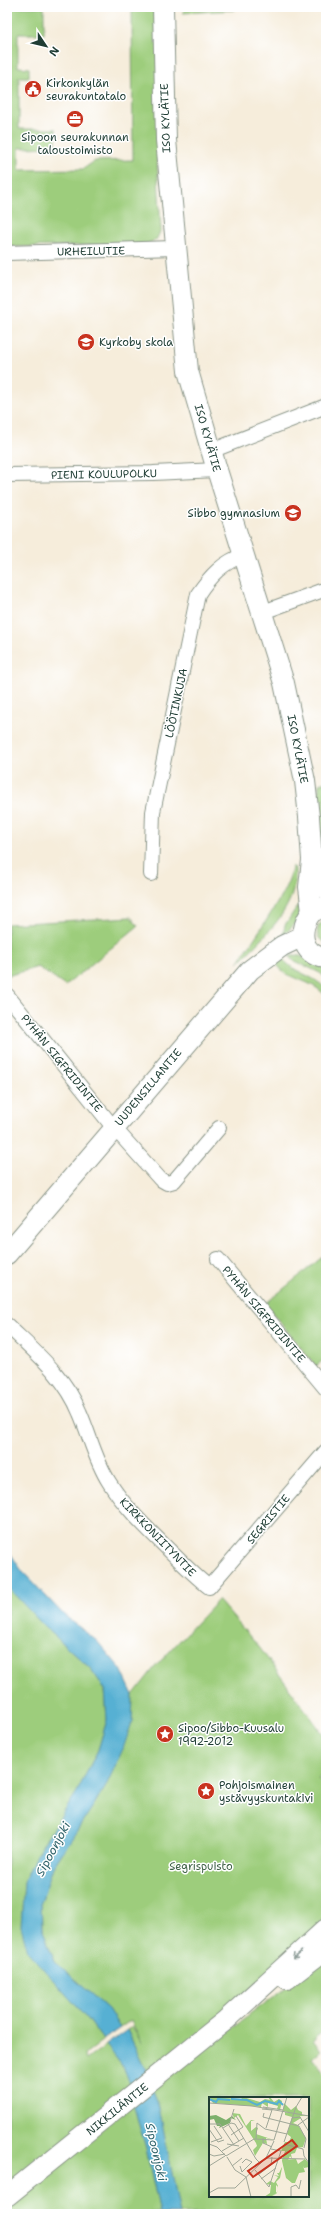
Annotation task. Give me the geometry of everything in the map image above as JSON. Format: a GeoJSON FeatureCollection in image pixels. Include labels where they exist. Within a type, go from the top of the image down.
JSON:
{"type":"FeatureCollection","features":[{"type":"Feature","properties":{"kind":"street","name":"ISO KYLÄTIE"},"geometry":{"type":"LineString","coordinates":[[163,7],[166,140],[175,248],[188,371],[211,451],[209,471],[244,555],[284,682],[305,781],[312,860],[309,887],[319,909]]}},
{"type":"Feature","properties":{"kind":"street","name":"URHEILUTIE"},"geometry":{"type":"LineString","coordinates":[[7,253],[175,248]]}},
{"type":"Feature","properties":{"kind":"street"},"geometry":{"type":"LineString","coordinates":[[211,451],[326,406]]}},
{"type":"Feature","properties":{"kind":"street","name":"PIENI KOULUPOLKU"},"geometry":{"type":"LineString","coordinates":[[7,475],[209,471]]}},
{"type":"Feature","properties":{"kind":"street","name":"LÖÖTINKUJA"},"geometry":{"type":"LineString","coordinates":[[151,874],[153,812],[198,594],[206,582],[223,564],[231,559],[244,555]]}},
{"type":"Feature","properties":{"kind":"street"},"geometry":{"type":"LineString","coordinates":[[263,612],[326,589]]}},
{"type":"Feature","properties":{"kind":"street","name":"ISO KYLÄTIE"},"geometry":{"type":"LineString","coordinates":[[312,860],[326,889]]}},
{"type":"Feature","properties":{"kind":"street"},"geometry":{"type":"LineString","coordinates":[[319,909],[304,922],[303,936],[306,945],[314,954],[326,958]]}},
{"type":"Feature","properties":{"kind":"street","name":"UUDENSILLANTIE"},"geometry":{"type":"LineString","coordinates":[[7,1254],[114,1127],[250,970],[282,946],[303,936]]}},
{"type":"Feature","properties":{"kind":"street","name":"PYHÄN SIGFRIDINTIE"},"geometry":{"type":"LineString","coordinates":[[7,995],[114,1127],[160,1179],[167,1183],[174,1182],[219,1128]]}},
{"type":"Feature","properties":{"kind":"street","name":"PYHÄN SIGFRIDINTIE"},"geometry":{"type":"LineString","coordinates":[[218,1259],[326,1389]]}},
{"type":"Feature","properties":{"kind":"street","name":"KIRKKONIITYNTIE"},"geometry":{"type":"LineString","coordinates":[[7,1325],[55,1371],[68,1389],[80,1412],[94,1455],[108,1482],[120,1498],[139,1520],[209,1587]]}},
{"type":"Feature","properties":{"kind":"street","name":"SEGRISTIE"},"geometry":{"type":"LineString","coordinates":[[209,1587],[326,1451]]}},
{"type":"Feature","properties":{"kind":"street","name":"NIKKILÄNTIE"},"geometry":{"type":"LineString","coordinates":[[7,2196],[226,2020],[326,1929]]}},
{"type":"Feature","properties":{"kind":"street","name":"NIKKILÄNTIE"},"geometry":{"type":"LineString","coordinates":[[226,2020],[291,1976],[326,1950]]}},
{"type":"Feature","properties":{"kind":"green space"},"geometry":{"type":"Polygon","coordinates":[[[7,7],[44,7],[44,34],[18,34],[18,67],[29,68],[29,77],[19,77],[19,129],[56,129],[56,147],[19,148],[19,170],[83,169],[95,161],[133,160],[132,7],[163,7],[160,160],[157,160],[161,230],[156,240],[147,244],[7,247],[7,7]]]}},
{"type":"Feature","properties":{"kind":"green space"},"geometry":{"type":"Polygon","coordinates":[[[184,7],[235,7],[235,10],[183,13],[184,7]]]}},
{"type":"Feature","properties":{"kind":"green space"},"geometry":{"type":"Polygon","coordinates":[[[326,782],[326,867],[317,821],[319,784],[326,782]]]}},
{"type":"Feature","properties":{"kind":"green space"},"geometry":{"type":"Polygon","coordinates":[[[292,866],[295,868],[295,882],[285,909],[268,932],[238,963],[278,901],[290,876],[292,866]]]}},
{"type":"Feature","properties":{"kind":"green space"},"geometry":{"type":"Polygon","coordinates":[[[304,896],[304,907],[299,918],[296,923],[283,935],[285,925],[304,896]]]}},
{"type":"Feature","properties":{"kind":"green space"},"geometry":{"type":"Polygon","coordinates":[[[131,917],[138,926],[65,986],[38,967],[7,976],[7,924],[131,917]]]}},
{"type":"Feature","properties":{"kind":"green space"},"geometry":{"type":"Polygon","coordinates":[[[326,920],[326,943],[319,938],[317,931],[319,925],[326,920]]]}},
{"type":"Feature","properties":{"kind":"green space"},"geometry":{"type":"Polygon","coordinates":[[[298,955],[326,968],[326,979],[320,973],[291,959],[289,956],[298,955]]]}},
{"type":"Feature","properties":{"kind":"green space"},"geometry":{"type":"Polygon","coordinates":[[[281,957],[291,967],[314,980],[326,989],[326,996],[312,985],[286,974],[275,962],[281,957]]]}},
{"type":"Feature","properties":{"kind":"green space"},"geometry":{"type":"Polygon","coordinates":[[[326,1254],[326,1358],[316,1366],[265,1304],[326,1254]]]}},
{"type":"Feature","properties":{"kind":"green space"},"geometry":{"type":"Polygon","coordinates":[[[7,1585],[44,1626],[91,1669],[105,1689],[107,1720],[98,1750],[77,1792],[36,1855],[24,1882],[21,1926],[103,2040],[84,2055],[86,2060],[106,2045],[125,2070],[131,2085],[132,2100],[146,2148],[160,2214],[7,2214],[7,1585]]]}},
{"type":"Feature","properties":{"kind":"green space","name":"Segrispuisto"},"geometry":{"type":"Polygon","coordinates":[[[218,1600],[259,1647],[326,1738],[326,1772],[318,1778],[326,1788],[326,1921],[150,2079],[127,2030],[132,2026],[142,2044],[131,2020],[120,2028],[108,2009],[55,1962],[42,1928],[41,1902],[53,1867],[105,1788],[132,1722],[133,1695],[155,1667],[218,1600]]]}},
{"type":"Feature","properties":{"kind":"green space"},"geometry":{"type":"Polygon","coordinates":[[[326,1957],[326,2030],[313,2040],[321,2050],[312,2058],[326,2075],[326,2214],[180,2214],[158,2102],[151,2085],[185,2064],[326,1957]]]}},
{"type":"Feature","properties":{"kind":"water","name":"Sipoonjoki"},"geometry":{"type":"Polygon","coordinates":[[[7,1548],[22,1571],[64,1615],[97,1641],[121,1669],[133,1695],[132,1722],[123,1749],[105,1788],[53,1867],[41,1902],[42,1928],[55,1962],[108,2009],[120,2028],[103,2040],[88,2019],[28,1952],[21,1926],[24,1882],[36,1855],[77,1792],[98,1750],[107,1720],[105,1689],[91,1669],[44,1626],[7,1585],[7,1548]]]}},
{"type":"Feature","properties":{"kind":"water"},"geometry":{"type":"Polygon","coordinates":[[[127,2030],[150,2079],[133,2092],[124,2068],[106,2045],[127,2030]]]}},
{"type":"Feature","properties":{"kind":"water","name":"Sipoonjoki"},"geometry":{"type":"Polygon","coordinates":[[[151,2085],[158,2102],[180,2214],[160,2214],[146,2148],[132,2100],[151,2085]]]}},
{"type":"Feature","properties":{"kind":"place","name":"Kirkonkylän seurakuntatalo"},"geometry":{"type":"Point","coordinates":[33,89]}},
{"type":"Feature","properties":{"kind":"place","name":"Sipoon seurakunnan taloustoimisto"},"geometry":{"type":"Point","coordinates":[75,119]}},
{"type":"Feature","properties":{"kind":"place","name":"Kyrkoby skola"},"geometry":{"type":"Point","coordinates":[86,342]}},
{"type":"Feature","properties":{"kind":"place","name":"Sibbo gymnasium"},"geometry":{"type":"Point","coordinates":[293,513]}},
{"type":"Feature","properties":{"kind":"place","name":"Sipoo/Sibbo-Kuusalu 1992-2012"},"geometry":{"type":"Point","coordinates":[165,1734]}},
{"type":"Feature","properties":{"kind":"place","name":"Pohjoismainen ystävyyskuntakivi"},"geometry":{"type":"Point","coordinates":[206,1791]}}]}
